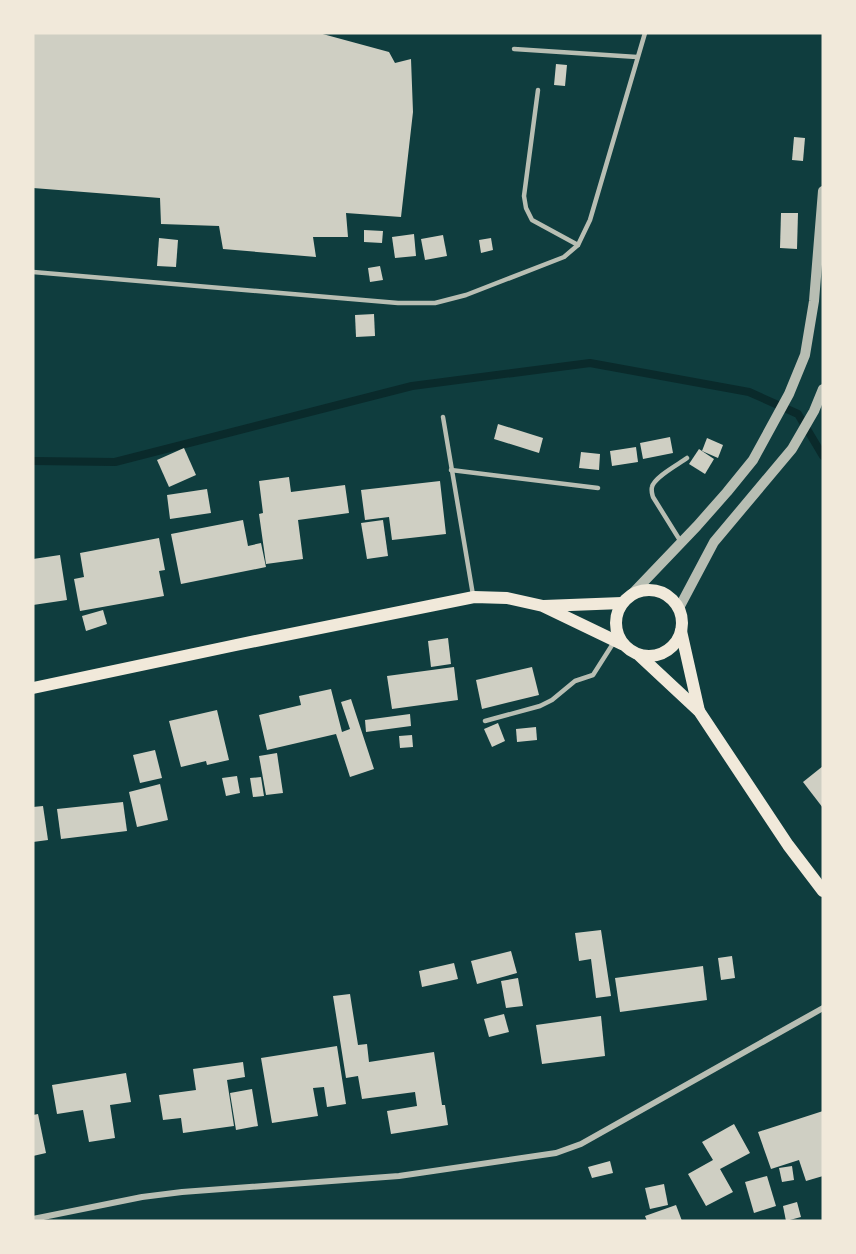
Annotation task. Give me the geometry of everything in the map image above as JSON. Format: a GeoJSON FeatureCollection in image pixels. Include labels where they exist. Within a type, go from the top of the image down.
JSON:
{"type":"FeatureCollection","features":[{"type":"Feature","properties":{"kind":"main road"},"geometry":{"type":"LineString","coordinates":[[543,606],[627,598],[644,590],[659,591],[667,595],[679,608],[682,620],[678,640],[665,653],[656,656],[640,656]]}},
{"type":"Feature","properties":{"kind":"main road"},"geometry":{"type":"LineString","coordinates":[[33,688],[474,597],[507,598],[543,606],[618,642],[640,656],[699,711],[788,845],[823,891]]}},
{"type":"Feature","properties":{"kind":"main road"},"geometry":{"type":"LineString","coordinates":[[618,642],[615,620],[617,611],[627,598]]}},
{"type":"Feature","properties":{"kind":"main road"},"geometry":{"type":"LineString","coordinates":[[681,631],[699,711]]}},
{"type":"Feature","properties":{"kind":"street"},"geometry":{"type":"LineString","coordinates":[[627,598],[727,492],[753,460],[789,394],[806,355],[814,301],[823,191]]}},
{"type":"Feature","properties":{"kind":"street"},"geometry":{"type":"LineString","coordinates":[[679,608],[714,542],[792,449],[814,411],[823,389]]}},
{"type":"Feature","properties":{"kind":"street"},"geometry":{"type":"LineString","coordinates":[[33,1219],[142,1197],[399,1176],[556,1153],[581,1144],[823,1008]]}},
{"type":"Feature","properties":{"kind":"lane"},"geometry":{"type":"LineString","coordinates":[[33,272],[398,303],[435,303],[466,295],[564,257],[578,245],[590,220],[645,33]]}},
{"type":"Feature","properties":{"kind":"lane"},"geometry":{"type":"LineString","coordinates":[[514,49],[637,57]]}},
{"type":"Feature","properties":{"kind":"lane"},"geometry":{"type":"LineString","coordinates":[[538,90],[524,196],[526,208],[532,220],[578,245]]}},
{"type":"Feature","properties":{"kind":"lane"},"geometry":{"type":"LineString","coordinates":[[443,417],[474,597]]}},
{"type":"Feature","properties":{"kind":"lane"},"geometry":{"type":"LineString","coordinates":[[681,542],[651,491],[657,479],[687,458]]}},
{"type":"Feature","properties":{"kind":"lane"},"geometry":{"type":"LineString","coordinates":[[451,470],[598,488]]}},
{"type":"Feature","properties":{"kind":"lane"},"geometry":{"type":"LineString","coordinates":[[485,722],[540,706],[552,700],[575,681],[593,675],[618,642]]}},
{"type":"Feature","properties":{"kind":"building"},"geometry":{"type":"Polygon","coordinates":[[[33,33],[319,33],[389,52],[395,63],[411,59],[413,112],[401,217],[346,213],[348,237],[313,237],[316,257],[223,249],[219,226],[161,224],[160,198],[33,188],[33,33]]]}},
{"type":"Feature","properties":{"kind":"building"},"geometry":{"type":"Polygon","coordinates":[[[556,64],[567,65],[565,86],[554,85],[556,64]]]}},
{"type":"Feature","properties":{"kind":"building"},"geometry":{"type":"Polygon","coordinates":[[[794,137],[805,138],[803,161],[792,160],[794,137]]]}},
{"type":"Feature","properties":{"kind":"building"},"geometry":{"type":"Polygon","coordinates":[[[781,213],[798,213],[797,249],[780,248],[781,213]]]}},
{"type":"Feature","properties":{"kind":"building"},"geometry":{"type":"Polygon","coordinates":[[[364,230],[383,231],[382,243],[364,242],[364,230]]]}},
{"type":"Feature","properties":{"kind":"building"},"geometry":{"type":"Polygon","coordinates":[[[414,234],[416,256],[395,258],[392,237],[414,234]]]}},
{"type":"Feature","properties":{"kind":"building"},"geometry":{"type":"Polygon","coordinates":[[[443,235],[447,256],[425,260],[421,239],[443,235]]]}},
{"type":"Feature","properties":{"kind":"building"},"geometry":{"type":"Polygon","coordinates":[[[159,238],[178,240],[176,267],[157,266],[159,238]]]}},
{"type":"Feature","properties":{"kind":"building"},"geometry":{"type":"Polygon","coordinates":[[[491,238],[493,250],[481,253],[479,240],[491,238]]]}},
{"type":"Feature","properties":{"kind":"building"},"geometry":{"type":"Polygon","coordinates":[[[380,266],[383,280],[370,282],[368,268],[380,266]]]}},
{"type":"Feature","properties":{"kind":"building"},"geometry":{"type":"Polygon","coordinates":[[[374,314],[375,336],[356,337],[355,315],[374,314]]]}},
{"type":"Feature","properties":{"kind":"building"},"geometry":{"type":"Polygon","coordinates":[[[498,424],[543,438],[539,453],[494,439],[498,424]]]}},
{"type":"Feature","properties":{"kind":"building"},"geometry":{"type":"Polygon","coordinates":[[[670,437],[673,453],[643,459],[640,443],[670,437]]]}},
{"type":"Feature","properties":{"kind":"building"},"geometry":{"type":"Polygon","coordinates":[[[707,438],[723,445],[718,458],[702,451],[707,438]]]}},
{"type":"Feature","properties":{"kind":"building"},"geometry":{"type":"Polygon","coordinates":[[[636,447],[638,462],[612,466],[610,451],[636,447]]]}},
{"type":"Feature","properties":{"kind":"building"},"geometry":{"type":"Polygon","coordinates":[[[184,448],[196,475],[169,487],[157,460],[184,448]]]}},
{"type":"Feature","properties":{"kind":"building"},"geometry":{"type":"Polygon","coordinates":[[[699,449],[714,459],[705,474],[689,464],[699,449]]]}},
{"type":"Feature","properties":{"kind":"building"},"geometry":{"type":"Polygon","coordinates":[[[581,452],[600,454],[599,470],[579,468],[581,452]]]}},
{"type":"Feature","properties":{"kind":"building"},"geometry":{"type":"Polygon","coordinates":[[[289,477],[291,492],[345,485],[349,513],[298,520],[303,559],[266,564],[259,514],[263,513],[259,481],[289,477]]]}},
{"type":"Feature","properties":{"kind":"building"},"geometry":{"type":"Polygon","coordinates":[[[440,481],[446,534],[392,540],[389,517],[365,520],[361,490],[440,481]]]}},
{"type":"Feature","properties":{"kind":"building"},"geometry":{"type":"Polygon","coordinates":[[[207,489],[211,513],[170,519],[167,495],[207,489]]]}},
{"type":"Feature","properties":{"kind":"building"},"geometry":{"type":"Polygon","coordinates":[[[243,520],[248,546],[261,543],[266,567],[181,584],[171,534],[243,520]]]}},
{"type":"Feature","properties":{"kind":"building"},"geometry":{"type":"Polygon","coordinates":[[[383,520],[388,556],[367,559],[361,523],[383,520]]]}},
{"type":"Feature","properties":{"kind":"building"},"geometry":{"type":"Polygon","coordinates":[[[159,538],[165,570],[159,571],[164,596],[80,611],[74,579],[84,577],[80,553],[159,538]]]}},
{"type":"Feature","properties":{"kind":"building"},"geometry":{"type":"Polygon","coordinates":[[[60,555],[67,600],[33,605],[33,559],[60,555]]]}},
{"type":"Feature","properties":{"kind":"building"},"geometry":{"type":"Polygon","coordinates":[[[103,610],[107,624],[86,631],[82,616],[103,610]]]}},
{"type":"Feature","properties":{"kind":"building"},"geometry":{"type":"Polygon","coordinates":[[[448,638],[451,664],[431,667],[428,641],[448,638]]]}},
{"type":"Feature","properties":{"kind":"building"},"geometry":{"type":"Polygon","coordinates":[[[454,667],[458,700],[392,709],[387,676],[454,667]]]}},
{"type":"Feature","properties":{"kind":"building"},"geometry":{"type":"Polygon","coordinates":[[[532,667],[539,695],[482,709],[476,680],[532,667]]]}},
{"type":"Feature","properties":{"kind":"building"},"geometry":{"type":"Polygon","coordinates":[[[331,689],[342,732],[350,729],[341,702],[351,699],[374,769],[350,777],[336,734],[267,750],[259,715],[301,705],[299,696],[331,689]]]}},
{"type":"Feature","properties":{"kind":"building"},"geometry":{"type":"Polygon","coordinates":[[[217,710],[229,760],[207,765],[206,761],[181,767],[169,721],[217,710]]]}},
{"type":"Feature","properties":{"kind":"building"},"geometry":{"type":"Polygon","coordinates":[[[410,714],[411,726],[366,732],[365,720],[410,714]]]}},
{"type":"Feature","properties":{"kind":"building"},"geometry":{"type":"Polygon","coordinates":[[[498,723],[505,741],[492,747],[484,729],[498,723]]]}},
{"type":"Feature","properties":{"kind":"building"},"geometry":{"type":"Polygon","coordinates":[[[536,727],[537,740],[517,742],[516,729],[536,727]]]}},
{"type":"Feature","properties":{"kind":"building"},"geometry":{"type":"Polygon","coordinates":[[[412,735],[413,747],[400,748],[399,736],[412,735]]]}},
{"type":"Feature","properties":{"kind":"building"},"geometry":{"type":"Polygon","coordinates":[[[155,750],[162,778],[140,783],[133,755],[155,750]]]}},
{"type":"Feature","properties":{"kind":"building"},"geometry":{"type":"Polygon","coordinates":[[[277,753],[283,793],[266,795],[259,756],[277,753]]]}},
{"type":"Feature","properties":{"kind":"building"},"geometry":{"type":"Polygon","coordinates":[[[823,766],[823,808],[803,782],[823,766]]]}},
{"type":"Feature","properties":{"kind":"building"},"geometry":{"type":"Polygon","coordinates":[[[237,776],[240,793],[226,796],[222,778],[237,776]]]}},
{"type":"Feature","properties":{"kind":"building"},"geometry":{"type":"Polygon","coordinates":[[[261,777],[264,796],[253,797],[250,778],[261,777]]]}},
{"type":"Feature","properties":{"kind":"building"},"geometry":{"type":"Polygon","coordinates":[[[160,784],[168,820],[137,827],[129,792],[160,784]]]}},
{"type":"Feature","properties":{"kind":"building"},"geometry":{"type":"Polygon","coordinates":[[[123,802],[127,831],[61,839],[57,809],[123,802]]]}},
{"type":"Feature","properties":{"kind":"building"},"geometry":{"type":"Polygon","coordinates":[[[43,806],[48,840],[33,842],[33,807],[43,806]]]}},
{"type":"Feature","properties":{"kind":"building"},"geometry":{"type":"Polygon","coordinates":[[[601,930],[611,996],[596,998],[591,959],[579,961],[575,933],[601,930]]]}},
{"type":"Feature","properties":{"kind":"building"},"geometry":{"type":"Polygon","coordinates":[[[511,951],[517,973],[477,984],[471,961],[511,951]]]}},
{"type":"Feature","properties":{"kind":"building"},"geometry":{"type":"Polygon","coordinates":[[[732,956],[735,978],[721,980],[718,958],[732,956]]]}},
{"type":"Feature","properties":{"kind":"building"},"geometry":{"type":"Polygon","coordinates":[[[454,963],[458,979],[422,987],[419,971],[454,963]]]}},
{"type":"Feature","properties":{"kind":"building"},"geometry":{"type":"Polygon","coordinates":[[[703,966],[707,1000],[620,1012],[615,978],[703,966]]]}},
{"type":"Feature","properties":{"kind":"building"},"geometry":{"type":"Polygon","coordinates":[[[518,978],[523,1006],[506,1008],[501,981],[518,978]]]}},
{"type":"Feature","properties":{"kind":"building"},"geometry":{"type":"Polygon","coordinates":[[[350,994],[358,1045],[367,1044],[369,1062],[434,1052],[442,1105],[445,1105],[448,1125],[391,1134],[387,1111],[417,1106],[415,1092],[362,1099],[358,1076],[346,1078],[333,996],[350,994]]]}},
{"type":"Feature","properties":{"kind":"building"},"geometry":{"type":"Polygon","coordinates":[[[504,1014],[509,1032],[489,1037],[484,1019],[504,1014]]]}},
{"type":"Feature","properties":{"kind":"building"},"geometry":{"type":"Polygon","coordinates":[[[601,1016],[605,1056],[542,1064],[536,1025],[601,1016]]]}},
{"type":"Feature","properties":{"kind":"building"},"geometry":{"type":"Polygon","coordinates":[[[337,1046],[346,1104],[327,1107],[324,1087],[313,1088],[318,1116],[272,1123],[261,1058],[337,1046]]]}},
{"type":"Feature","properties":{"kind":"building"},"geometry":{"type":"Polygon","coordinates":[[[243,1062],[245,1077],[227,1080],[234,1126],[183,1133],[181,1118],[163,1120],[159,1095],[196,1090],[193,1069],[243,1062]]]}},
{"type":"Feature","properties":{"kind":"building"},"geometry":{"type":"Polygon","coordinates":[[[126,1073],[131,1102],[110,1105],[115,1138],[89,1142],[83,1110],[57,1114],[52,1085],[126,1073]]]}},
{"type":"Feature","properties":{"kind":"building"},"geometry":{"type":"Polygon","coordinates":[[[252,1089],[258,1126],[236,1130],[230,1093],[252,1089]]]}},
{"type":"Feature","properties":{"kind":"building"},"geometry":{"type":"Polygon","coordinates":[[[823,1111],[823,1176],[806,1181],[799,1160],[771,1169],[758,1132],[823,1111]]]}},
{"type":"Feature","properties":{"kind":"building"},"geometry":{"type":"Polygon","coordinates":[[[38,1114],[46,1153],[33,1156],[33,1115],[38,1114]]]}},
{"type":"Feature","properties":{"kind":"building"},"geometry":{"type":"Polygon","coordinates":[[[734,1124],[750,1153],[720,1169],[733,1192],[706,1206],[688,1174],[713,1160],[702,1142],[734,1124]]]}},
{"type":"Feature","properties":{"kind":"building"},"geometry":{"type":"Polygon","coordinates":[[[610,1161],[613,1173],[592,1178],[588,1167],[610,1161]]]}},
{"type":"Feature","properties":{"kind":"building"},"geometry":{"type":"Polygon","coordinates":[[[792,1166],[794,1180],[782,1182],[779,1168],[792,1166]]]}},
{"type":"Feature","properties":{"kind":"building"},"geometry":{"type":"Polygon","coordinates":[[[767,1176],[776,1206],[754,1213],[745,1182],[767,1176]]]}},
{"type":"Feature","properties":{"kind":"building"},"geometry":{"type":"Polygon","coordinates":[[[664,1184],[668,1205],[650,1209],[645,1188],[664,1184]]]}},
{"type":"Feature","properties":{"kind":"building"},"geometry":{"type":"Polygon","coordinates":[[[797,1202],[801,1217],[786,1221],[783,1206],[797,1202]]]}},
{"type":"Feature","properties":{"kind":"building"},"geometry":{"type":"Polygon","coordinates":[[[676,1205],[682,1221],[647,1221],[645,1216],[676,1205]]]}},
{"type":"Feature","properties":{"kind":"waterway"},"geometry":{"type":"LineString","coordinates":[[33,461],[115,462],[412,386],[590,363],[749,392],[798,414],[823,456]]}}]}
